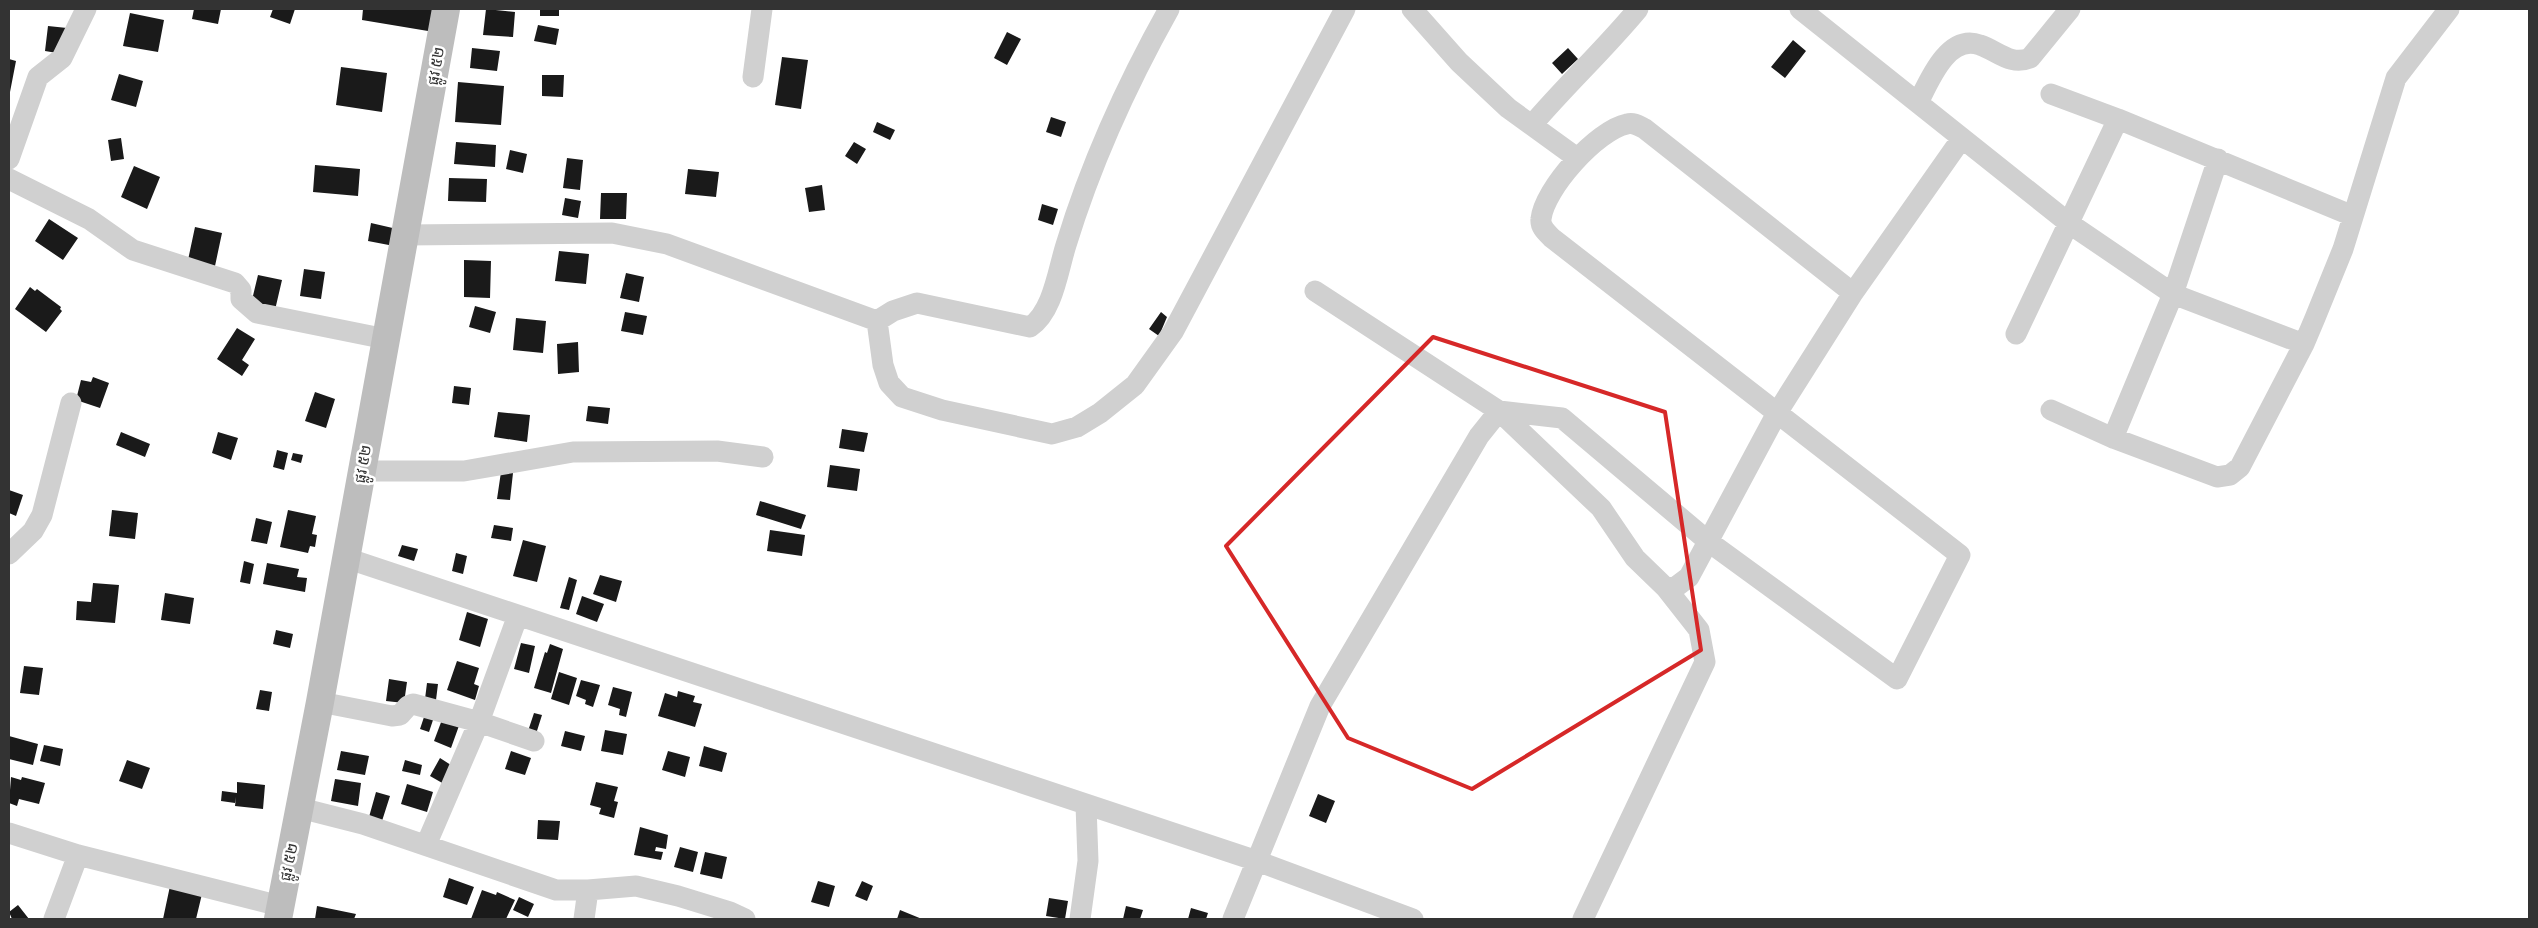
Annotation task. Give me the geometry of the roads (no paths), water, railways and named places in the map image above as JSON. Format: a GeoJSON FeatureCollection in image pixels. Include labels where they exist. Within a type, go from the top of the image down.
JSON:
{"type":"FeatureCollection","features":[{"type":"Feature","properties":{"kind":"street"},"geometry":{"type":"LineString","coordinates":[[9,158],[38,77],[62,58],[86,9]]}},
{"type":"Feature","properties":{"kind":"street","name":"ផ្លូវ ៥២"},"geometry":{"type":"LineString","coordinates":[[279,912],[320,702],[446,9]]}},
{"type":"Feature","properties":{"kind":"street"},"geometry":{"type":"LineString","coordinates":[[753,77],[762,9]]}},
{"type":"Feature","properties":{"kind":"street"},"geometry":{"type":"LineString","coordinates":[[877,321],[893,311],[917,302],[1030,326],[1038,321],[1048,302],[1082,193],[1120,106],[1169,9]]}},
{"type":"Feature","properties":{"kind":"street"},"geometry":{"type":"LineString","coordinates":[[877,321],[883,365],[890,383],[902,397],[942,410],[1052,434],[1077,427],[1100,413],[1135,385],[1173,332],[1345,9]]}},
{"type":"Feature","properties":{"kind":"street"},"geometry":{"type":"LineString","coordinates":[[1412,9],[1459,62],[1508,108],[1577,158]]}},
{"type":"Feature","properties":{"kind":"street"},"geometry":{"type":"LineString","coordinates":[[1532,125],[1562,90],[1607,46],[1638,9]]}},
{"type":"Feature","properties":{"kind":"street"},"geometry":{"type":"LineString","coordinates":[[1800,9],[2070,224],[2173,294],[2304,344]]}},
{"type":"Feature","properties":{"kind":"street"},"geometry":{"type":"LineString","coordinates":[[1918,103],[1938,66],[1947,54],[1957,46],[1965,44],[1981,45],[2005,58],[2022,61],[2030,58],[2070,9]]}},
{"type":"Feature","properties":{"kind":"street"},"geometry":{"type":"LineString","coordinates":[[2051,410],[2113,438],[2218,477],[2230,475],[2240,467],[2304,344],[2343,249],[2396,78],[2449,9]]}},
{"type":"Feature","properties":{"kind":"street"},"geometry":{"type":"LineString","coordinates":[[2051,94],[2218,159],[2353,216]]}},
{"type":"Feature","properties":{"kind":"street"},"geometry":{"type":"LineString","coordinates":[[2016,334],[2070,224],[2118,119]]}},
{"type":"Feature","properties":{"kind":"street"},"geometry":{"type":"LineString","coordinates":[[1499,411],[1562,418],[1708,542],[1897,679],[1960,555],[1543,230],[1541,220],[1545,205],[1577,158],[1602,136],[1626,124],[1635,124],[1645,129],[1852,293]]}},
{"type":"Feature","properties":{"kind":"street"},"geometry":{"type":"LineString","coordinates":[[1666,588],[1677,586],[1689,577],[1777,413],[1852,293],[1962,138]]}},
{"type":"Feature","properties":{"kind":"street"},"geometry":{"type":"LineString","coordinates":[[2113,438],[2173,294],[2218,159]]}},
{"type":"Feature","properties":{"kind":"street"},"geometry":{"type":"LineString","coordinates":[[9,179],[89,219],[133,250],[235,283],[241,290],[241,299],[257,313],[386,339]]}},
{"type":"Feature","properties":{"kind":"street"},"geometry":{"type":"LineString","coordinates":[[405,235],[612,233],[642,238],[709,258],[877,321]]}},
{"type":"Feature","properties":{"kind":"street"},"geometry":{"type":"LineString","coordinates":[[1315,291],[1499,411],[1601,508],[1635,558],[1666,588],[1699,630],[1705,662],[1584,919]]}},
{"type":"Feature","properties":{"kind":"street"},"geometry":{"type":"LineString","coordinates":[[9,554],[33,531],[42,514],[71,403]]}},
{"type":"Feature","properties":{"kind":"street"},"geometry":{"type":"LineString","coordinates":[[1233,919],[1320,706],[1478,436],[1499,411]]}},
{"type":"Feature","properties":{"kind":"street"},"geometry":{"type":"LineString","coordinates":[[362,472],[464,471],[573,452],[717,450],[763,457]]}},
{"type":"Feature","properties":{"kind":"street"},"geometry":{"type":"LineString","coordinates":[[346,558],[1257,861],[1413,919]]}},
{"type":"Feature","properties":{"kind":"street"},"geometry":{"type":"LineString","coordinates":[[426,845],[479,722],[518,615]]}},
{"type":"Feature","properties":{"kind":"street"},"geometry":{"type":"LineString","coordinates":[[320,702],[392,716],[400,715],[408,706],[413,704],[479,722],[534,741]]}},
{"type":"Feature","properties":{"kind":"street"},"geometry":{"type":"LineString","coordinates":[[1080,919],[1088,861],[1086,805]]}},
{"type":"Feature","properties":{"kind":"street"},"geometry":{"type":"LineString","coordinates":[[300,808],[364,824],[556,890],[588,890],[636,886],[678,896],[730,912],[745,919]]}},
{"type":"Feature","properties":{"kind":"street"},"geometry":{"type":"LineString","coordinates":[[9,832],[78,855],[279,912]]}},
{"type":"Feature","properties":{"kind":"street"},"geometry":{"type":"LineString","coordinates":[[54,919],[78,855]]}},
{"type":"Feature","properties":{"kind":"street"},"geometry":{"type":"LineString","coordinates":[[584,919],[588,890]]}}]}
